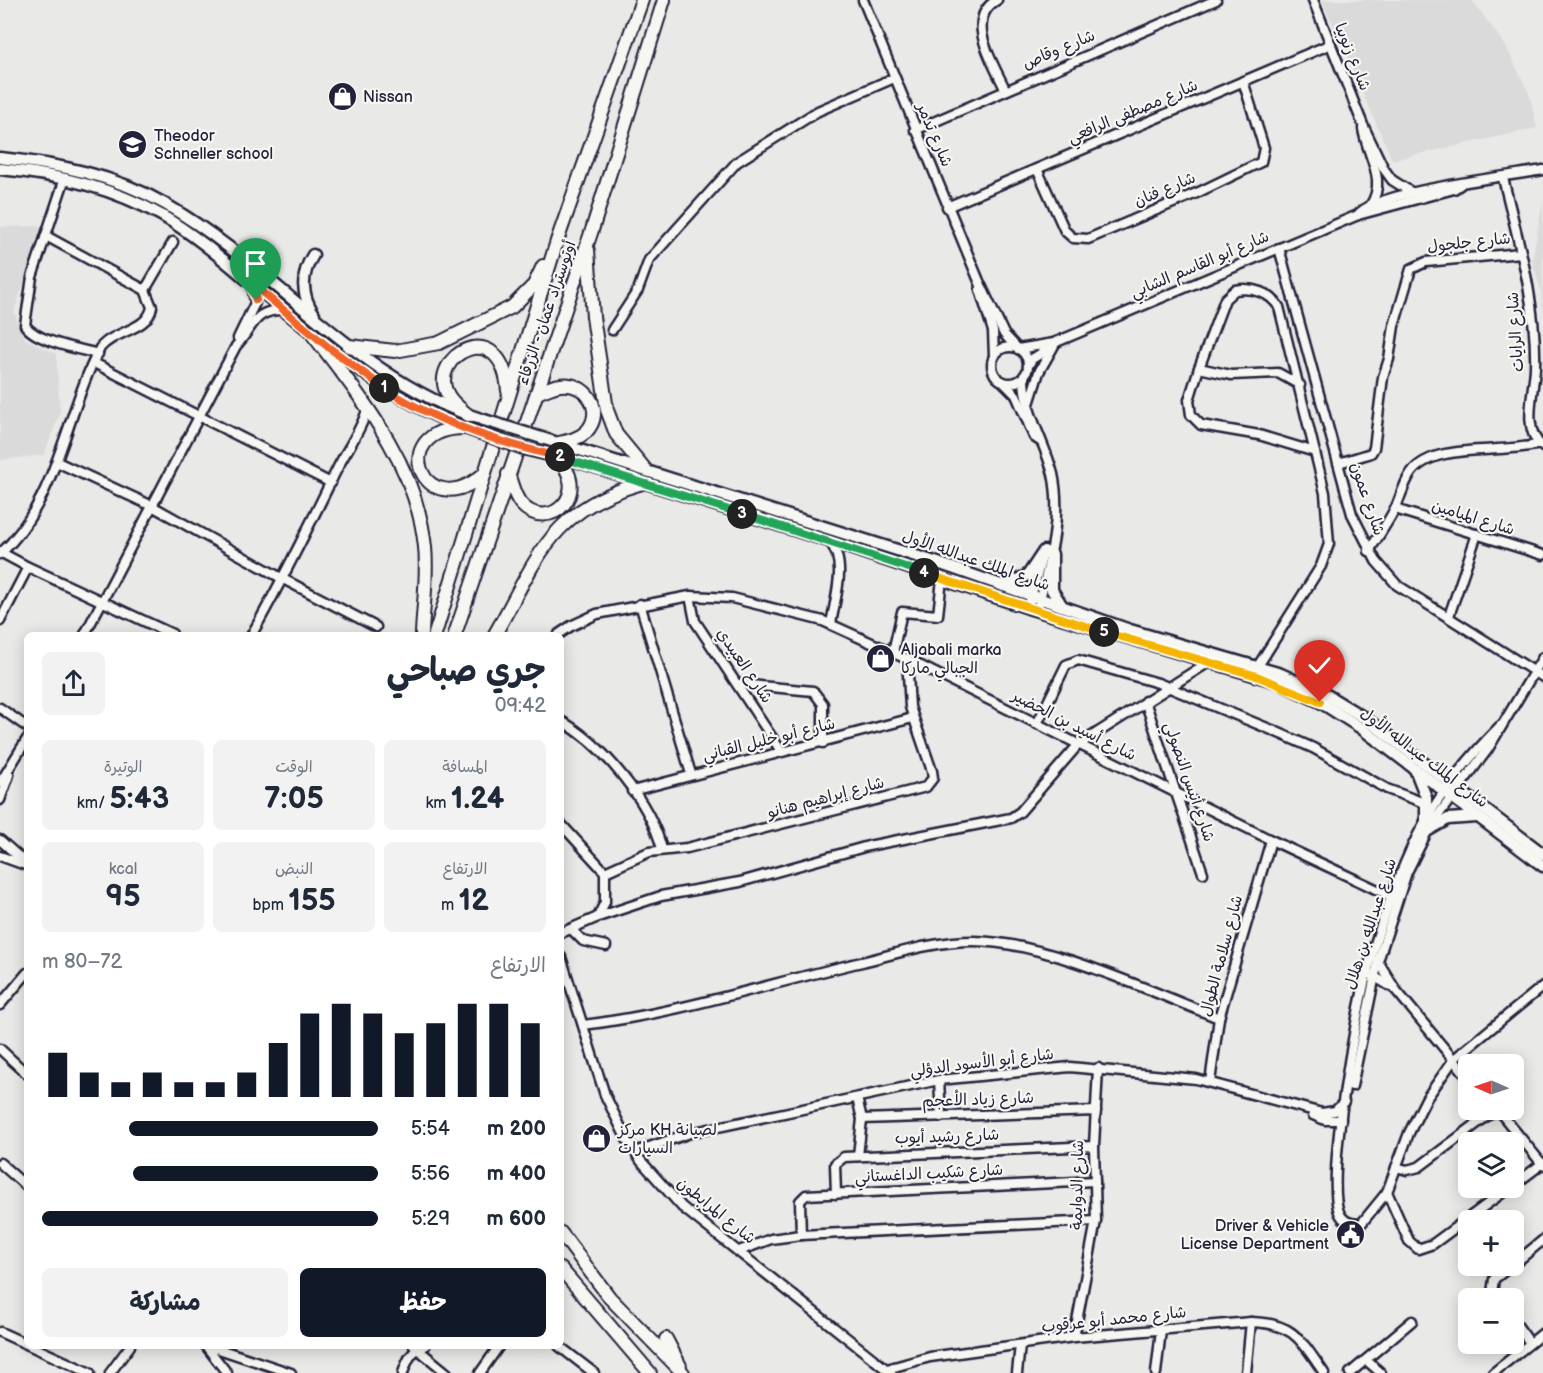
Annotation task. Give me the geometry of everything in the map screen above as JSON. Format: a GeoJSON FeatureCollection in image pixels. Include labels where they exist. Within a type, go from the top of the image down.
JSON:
{"type":"FeatureCollection","features":[{"type":"Feature","properties":{"kind":"highway","name":"أوتوستراد عمان - الزرقاء"},"geometry":{"type":"LineString","coordinates":[[436,632],[557,241],[642,0]]}},
{"type":"Feature","properties":{"kind":"highway","name":"أوتوستراد عمان - الزرقاء"},"geometry":{"type":"LineString","coordinates":[[456,632],[588,242],[664,0]]}},
{"type":"Feature","properties":{"kind":"highway"},"geometry":{"type":"LineString","coordinates":[[349,346],[395,351],[424,348],[499,315],[534,285],[557,241]]}},
{"type":"Feature","properties":{"kind":"highway"},"geometry":{"type":"LineString","coordinates":[[588,242],[592,307],[608,410],[616,434],[645,469]]}},
{"type":"Feature","properties":{"kind":"highway"},"geometry":{"type":"LineString","coordinates":[[313,335],[367,410],[406,471],[420,513],[426,551],[422,632]]}},
{"type":"Feature","properties":{"kind":"highway"},"geometry":{"type":"LineString","coordinates":[[468,415],[447,394],[445,383],[449,364],[462,351],[481,348],[498,356],[507,373],[509,398]]}},
{"type":"Feature","properties":{"kind":"highway"},"geometry":{"type":"LineString","coordinates":[[537,393],[555,386],[569,385],[584,390],[593,402],[593,418],[586,431],[574,439],[560,443]]}},
{"type":"Feature","properties":{"kind":"highway"},"geometry":{"type":"LineString","coordinates":[[464,428],[437,432],[424,443],[419,457],[421,472],[430,484],[444,491],[466,487],[486,472]]}},
{"type":"Feature","properties":{"kind":"highway"},"geometry":{"type":"LineString","coordinates":[[508,474],[515,494],[526,509],[540,514],[555,511],[567,502],[572,488],[570,475],[555,456]]}},
{"type":"Feature","properties":{"kind":"highway"},"geometry":{"type":"LineString","coordinates":[[496,632],[544,548],[562,525],[596,499],[642,483]]}},
{"type":"Feature","properties":{"kind":"highway"},"geometry":{"type":"LineString","coordinates":[[564,1237],[610,1298],[683,1373]]}},
{"type":"Feature","properties":{"kind":"highway"},"geometry":{"type":"LineString","coordinates":[[564,1273],[650,1373]]}},
{"type":"Feature","properties":{"kind":"highway"},"geometry":{"type":"LineString","coordinates":[[666,1339],[683,1373]]}},
{"type":"Feature","properties":{"kind":"main road","name":"شارع الملك عبدالله الأول"},"geometry":{"type":"LineString","coordinates":[[0,158],[71,168],[139,191],[188,217],[349,346],[400,383],[468,415],[753,502],[1130,630],[1303,684],[1346,706],[1452,790],[1543,854]]}},
{"type":"Feature","properties":{"kind":"main road","name":"شارع الملك عبدالله الأول"},"geometry":{"type":"LineString","coordinates":[[0,169],[66,178],[115,193],[161,216],[204,244],[313,335],[388,391],[464,428],[748,515],[1032,610],[1209,662],[1256,670],[1320,702],[1361,728],[1413,767],[1452,790],[1477,817],[1543,866]]}},
{"type":"Feature","properties":{"kind":"main road"},"geometry":{"type":"LineString","coordinates":[[313,255],[305,272],[304,286],[308,303],[321,324]]}},
{"type":"Feature","properties":{"kind":"main road"},"geometry":{"type":"LineString","coordinates":[[270,297],[279,288]]}},
{"type":"Feature","properties":{"kind":"main road"},"geometry":{"type":"LineString","coordinates":[[748,515],[753,502]]}},
{"type":"Feature","properties":{"kind":"main road"},"geometry":{"type":"LineString","coordinates":[[1002,586],[1028,575],[1048,552]]}},
{"type":"Feature","properties":{"kind":"main road"},"geometry":{"type":"LineString","coordinates":[[1048,552],[1053,594],[1062,607]]}},
{"type":"Feature","properties":{"kind":"main road"},"geometry":{"type":"LineString","coordinates":[[1413,767],[1425,791],[1426,826],[1448,819],[1477,817]]}},
{"type":"Feature","properties":{"kind":"street","name":"شارع تدمر"},"geometry":{"type":"LineString","coordinates":[[863,0],[979,281],[1004,333],[1017,349]]}},
{"type":"Feature","properties":{"kind":"street"},"geometry":{"type":"LineString","coordinates":[[997,0],[983,14],[982,38],[1005,89]]}},
{"type":"Feature","properties":{"kind":"street","name":"شارع زنوبيا"},"geometry":{"type":"LineString","coordinates":[[1313,0],[1363,125],[1388,175],[1398,185],[1411,192]]}},
{"type":"Feature","properties":{"kind":"street","name":"شارع وقاص"},"geometry":{"type":"LineString","coordinates":[[915,129],[1210,1]]}},
{"type":"Feature","properties":{"kind":"street","name":"شارع مصطفى الرافعي"},"geometry":{"type":"LineString","coordinates":[[948,207],[1331,44]]}},
{"type":"Feature","properties":{"kind":"street"},"geometry":{"type":"LineString","coordinates":[[612,330],[638,290],[650,260],[737,162],[818,111],[894,78]]}},
{"type":"Feature","properties":{"kind":"street","name":"شارع فنان"},"geometry":{"type":"LineString","coordinates":[[1037,169],[1065,231],[1079,239],[1088,239],[1199,192],[1261,162],[1264,148],[1243,81]]}},
{"type":"Feature","properties":{"kind":"street","name":"شارع زنوبيا"},"geometry":{"type":"LineString","coordinates":[[1363,125],[1378,179],[1377,193],[1370,206]]}},
{"type":"Feature","properties":{"kind":"street","name":"شارع أبو القاسم الشابي"},"geometry":{"type":"LineString","coordinates":[[1358,215],[1370,206],[1411,192],[1543,170]]}},
{"type":"Feature","properties":{"kind":"street"},"geometry":{"type":"LineString","coordinates":[[66,178],[29,290],[25,325],[30,331],[58,343],[98,354]]}},
{"type":"Feature","properties":{"kind":"street","name":"شارع الرايات"},"geometry":{"type":"LineString","coordinates":[[1503,178],[1532,302],[1535,368],[1531,427],[1541,446]]}},
{"type":"Feature","properties":{"kind":"street","name":"شارع أبو القاسم الشابي"},"geometry":{"type":"LineString","coordinates":[[1017,349],[1055,343],[1358,215],[1454,189],[1460,185]]}},
{"type":"Feature","properties":{"kind":"street"},"geometry":{"type":"LineString","coordinates":[[46,236],[145,290],[152,301],[149,318],[113,336],[98,354],[57,462],[32,511],[1,553],[166,632]]}},
{"type":"Feature","properties":{"kind":"street"},"geometry":{"type":"LineString","coordinates":[[145,290],[173,242]]}},
{"type":"Feature","properties":{"kind":"street","name":"شارع عمون"},"geometry":{"type":"LineString","coordinates":[[1279,248],[1352,514],[1369,551],[1390,579],[1543,677]]}},
{"type":"Feature","properties":{"kind":"street","name":"شارع جلجول"},"geometry":{"type":"LineString","coordinates":[[1339,464],[1371,453],[1374,448],[1383,377],[1389,359],[1394,326],[1409,274],[1415,265],[1521,253]]}},
{"type":"Feature","properties":{"kind":"street","name":"شارع تدمر"},"geometry":{"type":"LineString","coordinates":[[979,281],[993,331],[994,357]]}},
{"type":"Feature","properties":{"kind":"street"},"geometry":{"type":"LineString","coordinates":[[237,344],[239,334],[255,303],[255,292],[250,282]]}},
{"type":"Feature","properties":{"kind":"street"},"geometry":{"type":"LineString","coordinates":[[1256,670],[1327,555],[1330,531],[1315,452],[1300,385],[1279,307],[1275,300],[1256,290],[1235,290],[1225,298],[1199,368],[1188,400],[1191,415],[1196,422],[1213,428],[1269,437],[1315,452]]}},
{"type":"Feature","properties":{"kind":"street"},"geometry":{"type":"LineString","coordinates":[[87,632],[237,344],[260,315],[272,310],[285,310]]}},
{"type":"Feature","properties":{"kind":"street"},"geometry":{"type":"LineString","coordinates":[[1029,404],[1039,372],[1055,343]]}},
{"type":"Feature","properties":{"kind":"street","name":"شارع أبو القاسم الشابي"},"geometry":{"type":"LineString","coordinates":[[1028,366],[1032,359],[1050,349],[1055,343]]}},
{"type":"Feature","properties":{"kind":"street"},"geometry":{"type":"LineString","coordinates":[[1003,381],[1016,382],[1024,376],[1028,366],[1025,356],[1017,349],[1001,349],[994,357],[994,372],[1016,395],[1034,436],[1040,441]]}},
{"type":"Feature","properties":{"kind":"street"},"geometry":{"type":"LineString","coordinates":[[94,363],[331,483]]}},
{"type":"Feature","properties":{"kind":"street"},"geometry":{"type":"LineString","coordinates":[[1199,368],[1231,375],[1278,373],[1300,385]]}},
{"type":"Feature","properties":{"kind":"street"},"geometry":{"type":"LineString","coordinates":[[1024,376],[1029,404],[1056,490],[1051,541],[1032,610]]}},
{"type":"Feature","properties":{"kind":"street"},"geometry":{"type":"LineString","coordinates":[[253,632],[361,427],[367,410]]}},
{"type":"Feature","properties":{"kind":"street"},"geometry":{"type":"LineString","coordinates":[[361,427],[377,425]]}},
{"type":"Feature","properties":{"kind":"street"},"geometry":{"type":"LineString","coordinates":[[1369,551],[1395,509],[1409,477],[1424,461],[1449,453],[1514,450],[1541,446]]}},
{"type":"Feature","properties":{"kind":"street"},"geometry":{"type":"LineString","coordinates":[[57,462],[152,506],[283,579],[376,627]]}},
{"type":"Feature","properties":{"kind":"street","name":"شارع الميامين"},"geometry":{"type":"LineString","coordinates":[[1395,509],[1543,555]]}},
{"type":"Feature","properties":{"kind":"street"},"geometry":{"type":"LineString","coordinates":[[1449,616],[1477,534]]}},
{"type":"Feature","properties":{"kind":"street"},"geometry":{"type":"LineString","coordinates":[[829,541],[838,554],[839,566],[831,624]]}},
{"type":"Feature","properties":{"kind":"street"},"geometry":{"type":"LineString","coordinates":[[839,566],[845,555],[853,549]]}},
{"type":"Feature","properties":{"kind":"street"},"geometry":{"type":"LineString","coordinates":[[0,621],[28,567]]}},
{"type":"Feature","properties":{"kind":"street"},"geometry":{"type":"LineString","coordinates":[[893,652],[903,611],[938,615],[942,579]]}},
{"type":"Feature","properties":{"kind":"street","name":"شارع أسيد بن الحضير"},"geometry":{"type":"LineString","coordinates":[[562,632],[597,614],[690,596],[732,598],[831,624],[893,652],[1271,840],[1395,898]]}},
{"type":"Feature","properties":{"kind":"street","name":"شارع العبيدي"},"geometry":{"type":"LineString","coordinates":[[690,596],[695,621],[740,684],[781,751]]}},
{"type":"Feature","properties":{"kind":"street"},"geometry":{"type":"LineString","coordinates":[[640,604],[691,774]]}},
{"type":"Feature","properties":{"kind":"street","name":"شارع عبدالله بن هلال"},"geometry":{"type":"LineString","coordinates":[[1387,1192],[1361,1224],[1344,1221],[1339,1211],[1337,1174],[1341,1120],[1370,975],[1395,898],[1426,826],[1452,790],[1488,748],[1543,657]]}},
{"type":"Feature","properties":{"kind":"street","name":"شارع إبراهيم هنانو"},"geometry":{"type":"LineString","coordinates":[[605,872],[631,859],[662,849],[687,848],[926,787],[933,778],[932,771],[907,695],[907,659]]}},
{"type":"Feature","properties":{"kind":"street"},"geometry":{"type":"LineString","coordinates":[[1037,724],[1066,665],[1073,661],[1166,687],[1313,748],[1375,783],[1427,804]]}},
{"type":"Feature","properties":{"kind":"street"},"geometry":{"type":"LineString","coordinates":[[564,932],[598,917],[661,896],[746,880],[838,853],[1011,818],[1020,812],[1078,745],[1166,687],[1209,662]]}},
{"type":"Feature","properties":{"kind":"street"},"geometry":{"type":"LineString","coordinates":[[740,684],[813,691],[823,704],[823,743]]}},
{"type":"Feature","properties":{"kind":"street","name":"شارع أنيس النصولي"},"geometry":{"type":"LineString","coordinates":[[1145,701],[1203,873]]}},
{"type":"Feature","properties":{"kind":"street"},"geometry":{"type":"LineString","coordinates":[[0,708],[24,725]]}},
{"type":"Feature","properties":{"kind":"street","name":"شارع أبو خليل القباني"},"geometry":{"type":"LineString","coordinates":[[632,791],[913,718]]}},
{"type":"Feature","properties":{"kind":"street"},"geometry":{"type":"LineString","coordinates":[[564,723],[581,732],[598,747],[653,821],[662,849]]}},
{"type":"Feature","properties":{"kind":"street"},"geometry":{"type":"LineString","coordinates":[[0,783],[24,744]]}},
{"type":"Feature","properties":{"kind":"street"},"geometry":{"type":"LineString","coordinates":[[0,800],[17,755]]}},
{"type":"Feature","properties":{"kind":"street"},"geometry":{"type":"LineString","coordinates":[[564,827],[605,872],[606,902],[598,917]]}},
{"type":"Feature","properties":{"kind":"street"},"geometry":{"type":"LineString","coordinates":[[0,840],[24,862]]}},
{"type":"Feature","properties":{"kind":"street","name":"شارع سلامة الطوال"},"geometry":{"type":"LineString","coordinates":[[1210,1082],[1220,1018],[1271,840]]}},
{"type":"Feature","properties":{"kind":"street"},"geometry":{"type":"LineString","coordinates":[[0,856],[24,864]]}},
{"type":"Feature","properties":{"kind":"street","name":"شارع عبدالله بن هلال"},"geometry":{"type":"LineString","coordinates":[[1341,1120],[1346,1114],[1370,975],[1378,961],[1395,898]]}},
{"type":"Feature","properties":{"kind":"street"},"geometry":{"type":"LineString","coordinates":[[571,929],[583,941],[606,946]]}},
{"type":"Feature","properties":{"kind":"street"},"geometry":{"type":"LineString","coordinates":[[583,1025],[636,1017],[897,954],[975,941],[1004,944],[1066,959],[1220,1018]]}},
{"type":"Feature","properties":{"kind":"street"},"geometry":{"type":"LineString","coordinates":[[1378,961],[1395,989],[1458,1064]]}},
{"type":"Feature","properties":{"kind":"street","name":"شارع المرابطون"},"geometry":{"type":"LineString","coordinates":[[564,966],[605,1095],[635,1152],[682,1207],[889,1371]]}},
{"type":"Feature","properties":{"kind":"street"},"geometry":{"type":"LineString","coordinates":[[1370,975],[1395,989]]}},
{"type":"Feature","properties":{"kind":"street"},"geometry":{"type":"LineString","coordinates":[[0,1005],[24,977]]}},
{"type":"Feature","properties":{"kind":"street"},"geometry":{"type":"LineString","coordinates":[[1495,1198],[1433,1244],[1418,1249],[1409,1241],[1387,1192],[1409,1133],[1426,1099],[1454,1059],[1543,986]]}},
{"type":"Feature","properties":{"kind":"street"},"geometry":{"type":"LineString","coordinates":[[0,1049],[24,1071]]}},
{"type":"Feature","properties":{"kind":"street","name":"شارع أبو الأسود الدؤلي"},"geometry":{"type":"LineString","coordinates":[[635,1152],[690,1133],[939,1080],[1070,1067],[1098,1068],[1210,1082],[1300,1109]]}},
{"type":"Feature","properties":{"kind":"street","name":"شارع الدوايمة"},"geometry":{"type":"LineString","coordinates":[[1074,1337],[1096,1221],[1094,1146],[1098,1068]]}},
{"type":"Feature","properties":{"kind":"street"},"geometry":{"type":"LineString","coordinates":[[939,1080],[941,1117]]}},
{"type":"Feature","properties":{"kind":"street"},"geometry":{"type":"LineString","coordinates":[[857,1098],[862,1119],[858,1156]]}},
{"type":"Feature","properties":{"kind":"street"},"geometry":{"type":"LineString","coordinates":[[1300,1109],[1328,1113],[1338,1109],[1344,1101]]}},
{"type":"Feature","properties":{"kind":"street"},"geometry":{"type":"LineString","coordinates":[[1300,1109],[1321,1119],[1332,1128],[1339,1145]]}},
{"type":"Feature","properties":{"kind":"street","name":"شارع زياد الأعجم"},"geometry":{"type":"LineString","coordinates":[[862,1119],[1096,1111]]}},
{"type":"Feature","properties":{"kind":"street"},"geometry":{"type":"LineString","coordinates":[[1321,1119],[1341,1120]]}},
{"type":"Feature","properties":{"kind":"street"},"geometry":{"type":"LineString","coordinates":[[1396,1167],[1407,1170],[1419,1167],[1483,1120]]}},
{"type":"Feature","properties":{"kind":"street"},"geometry":{"type":"LineString","coordinates":[[1506,1120],[1543,1164],[1524,1178]]}},
{"type":"Feature","properties":{"kind":"street","name":"شارع رشيد أيوب"},"geometry":{"type":"LineString","coordinates":[[836,1194],[837,1160],[858,1156],[1094,1146]]}},
{"type":"Feature","properties":{"kind":"street"},"geometry":{"type":"LineString","coordinates":[[0,1163],[24,1184]]}},
{"type":"Feature","properties":{"kind":"street","name":"شارع شكيب الداغستاني"},"geometry":{"type":"LineString","coordinates":[[801,1235],[801,1198],[806,1195],[1095,1181]]}},
{"type":"Feature","properties":{"kind":"street"},"geometry":{"type":"LineString","coordinates":[[739,1251],[771,1239],[801,1235],[1096,1221]]}},
{"type":"Feature","properties":{"kind":"street"},"geometry":{"type":"LineString","coordinates":[[1524,1255],[1543,1240]]}},
{"type":"Feature","properties":{"kind":"street"},"geometry":{"type":"LineString","coordinates":[[1350,1373],[1412,1321]]}},
{"type":"Feature","properties":{"kind":"street"},"geometry":{"type":"LineString","coordinates":[[1246,1373],[1251,1322]]}},
{"type":"Feature","properties":{"kind":"street","name":"شارع محمد أبو عرقوب"},"geometry":{"type":"LineString","coordinates":[[889,1371],[930,1357],[1074,1337],[1272,1322],[1286,1327],[1296,1335],[1323,1373]]}},
{"type":"Feature","properties":{"kind":"street"},"geometry":{"type":"LineString","coordinates":[[1156,1373],[1161,1330]]}},
{"type":"Feature","properties":{"kind":"street"},"geometry":{"type":"LineString","coordinates":[[0,1332],[24,1343]]}},
{"type":"Feature","properties":{"kind":"street"},"geometry":{"type":"LineString","coordinates":[[1493,1373],[1543,1333]]}},
{"type":"Feature","properties":{"kind":"street"},"geometry":{"type":"LineString","coordinates":[[1524,1335],[1530,1343]]}},
{"type":"Feature","properties":{"kind":"street"},"geometry":{"type":"LineString","coordinates":[[1017,1373],[1020,1345]]}},
{"type":"Feature","properties":{"kind":"street"},"geometry":{"type":"LineString","coordinates":[[37,1349],[90,1373]]}},
{"type":"Feature","properties":{"kind":"street"},"geometry":{"type":"LineString","coordinates":[[110,1373],[128,1349]]}},
{"type":"Feature","properties":{"kind":"street"},"geometry":{"type":"LineString","coordinates":[[210,1349],[227,1373]]}},
{"type":"Feature","properties":{"kind":"street"},"geometry":{"type":"LineString","coordinates":[[217,1349],[291,1373]]}},
{"type":"Feature","properties":{"kind":"street"},"geometry":{"type":"LineString","coordinates":[[403,1373],[417,1349]]}},
{"type":"Feature","properties":{"kind":"street"},"geometry":{"type":"LineString","coordinates":[[422,1349],[447,1373]]}},
{"type":"Feature","properties":{"kind":"street"},"geometry":{"type":"LineString","coordinates":[[480,1373],[497,1349]]}},
{"type":"Feature","properties":{"kind":"street"},"geometry":{"type":"LineString","coordinates":[[563,1349],[594,1373]]}},
{"type":"Feature","properties":{"kind":"street"},"geometry":{"type":"LineString","coordinates":[[1366,1360],[1381,1373]]}},
{"type":"Feature","properties":{"kind":"shaded area"},"geometry":{"type":"Polygon","coordinates":[[[1322,0],[1472,0],[1505,45],[1529,93],[1537,128],[1392,160],[1322,0]]]}},
{"type":"Feature","properties":{"kind":"shaded area"},"geometry":{"type":"Polygon","coordinates":[[[1543,201],[1543,320],[1541,291],[1532,261],[1543,201]]]}},
{"type":"Feature","properties":{"kind":"shaded area"},"geometry":{"type":"Polygon","coordinates":[[[43,226],[14,312],[25,339],[56,354],[60,412],[44,455],[0,460],[0,227],[43,226]]]}},
{"type":"Feature","properties":{"kind":"place","name":"Nissan"},"geometry":{"type":"Point","coordinates":[342,97]}},
{"type":"Feature","properties":{"kind":"place","name":"Theodor Schneller school"},"geometry":{"type":"Point","coordinates":[133,145]}},
{"type":"Feature","properties":{"kind":"place","name":"Aljabali marka الجبالي ماركا"},"geometry":{"type":"Point","coordinates":[880,659]}},
{"type":"Feature","properties":{"kind":"place","name":"مركز KH لصيانة السيارات"},"geometry":{"type":"Point","coordinates":[597,1139]}},
{"type":"Feature","properties":{"kind":"place","name":"Driver & Vehicle License Department"},"geometry":{"type":"Point","coordinates":[1350,1235]}},
{"type":"Feature","properties":{"kind":"route"},"geometry":{"type":"LineString","coordinates":[[256,300],[250,282],[360,373],[418,408],[464,428],[829,541],[1126,639],[1277,682],[1320,702]]}}]}
